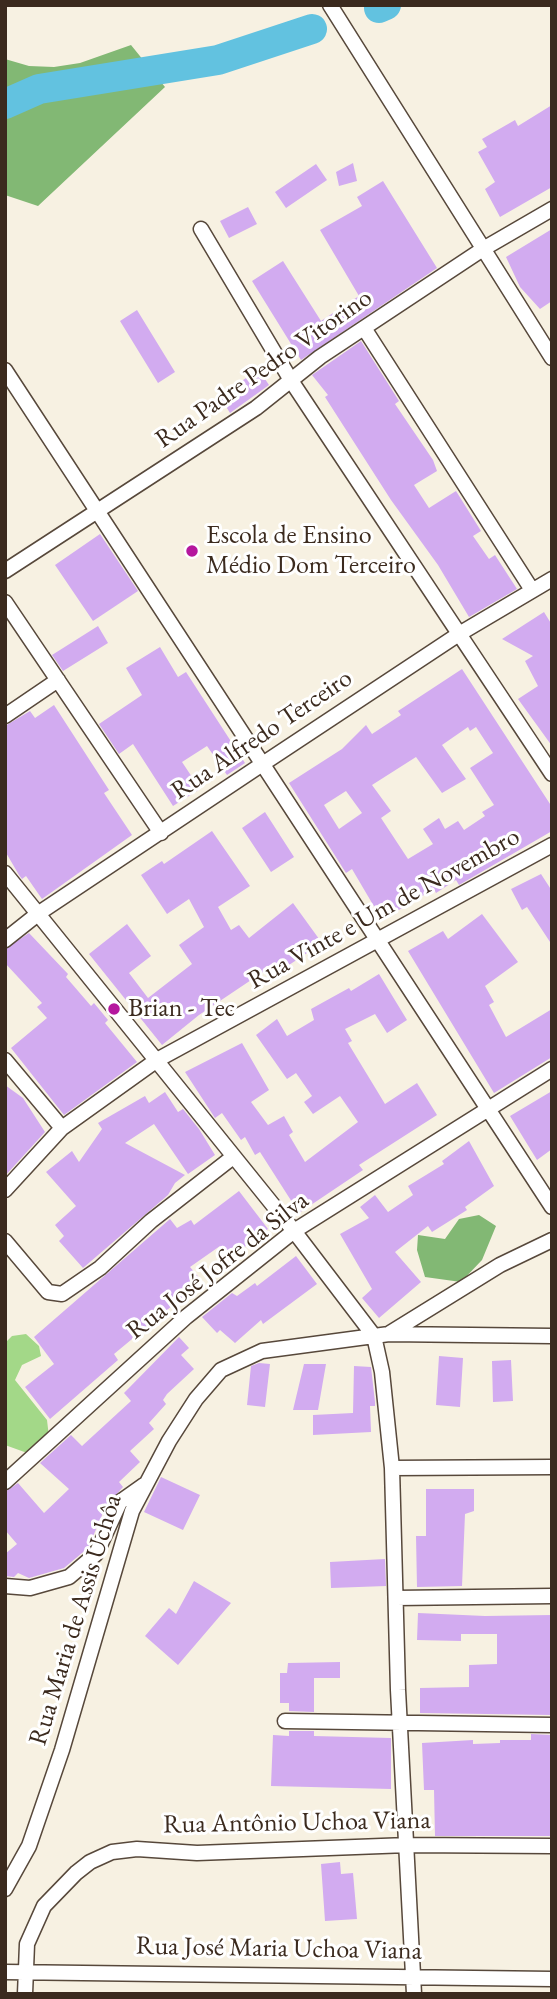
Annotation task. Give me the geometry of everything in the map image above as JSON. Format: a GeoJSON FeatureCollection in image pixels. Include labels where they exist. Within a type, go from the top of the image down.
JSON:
{"type":"FeatureCollection","features":[{"type":"Feature","properties":{"kind":"street"},"geometry":{"type":"LineString","coordinates":[[330,5],[552,358]]}},
{"type":"Feature","properties":{"kind":"street","name":"Rua Padre Pedro Vitorino"},"geometry":{"type":"LineString","coordinates":[[5,571],[292,382],[306,367],[483,249],[552,209]]}},
{"type":"Feature","properties":{"kind":"street"},"geometry":{"type":"LineString","coordinates":[[201,229],[292,382],[552,774]]}},
{"type":"Feature","properties":{"kind":"street"},"geometry":{"type":"LineString","coordinates":[[364,328],[532,590]]}},
{"type":"Feature","properties":{"kind":"street"},"geometry":{"type":"LineString","coordinates":[[5,370],[552,1207]]}},
{"type":"Feature","properties":{"kind":"street","name":"Rua Alfredo Terceiro"},"geometry":{"type":"LineString","coordinates":[[5,940],[39,913],[459,634],[552,579]]}},
{"type":"Feature","properties":{"kind":"street"},"geometry":{"type":"LineString","coordinates":[[5,602],[161,832]]}},
{"type":"Feature","properties":{"kind":"street"},"geometry":{"type":"LineString","coordinates":[[5,716],[58,680]]}},
{"type":"Feature","properties":{"kind":"street","name":"Rua Vinte e Um de Novembro"},"geometry":{"type":"LineString","coordinates":[[5,1190],[62,1128],[157,1060],[552,845]]}},
{"type":"Feature","properties":{"kind":"street"},"geometry":{"type":"LineString","coordinates":[[5,873],[233,1157],[382,1335],[392,1468],[400,1723],[414,1994]]}},
{"type":"Feature","properties":{"kind":"street"},"geometry":{"type":"LineString","coordinates":[[5,1059],[62,1128]]}},
{"type":"Feature","properties":{"kind":"street","name":"Rua José Jofre da Silva"},"geometry":{"type":"LineString","coordinates":[[5,1482],[186,1317],[295,1231],[552,1069]]}},
{"type":"Feature","properties":{"kind":"street"},"geometry":{"type":"LineString","coordinates":[[5,1241],[48,1292],[62,1294],[100,1268],[152,1221],[233,1157]]}},
{"type":"Feature","properties":{"kind":"street"},"geometry":{"type":"LineString","coordinates":[[382,1335],[500,1265],[552,1240]]}},
{"type":"Feature","properties":{"kind":"street"},"geometry":{"type":"LineString","coordinates":[[382,1335],[552,1336]]}},
{"type":"Feature","properties":{"kind":"street","name":"Rua Maria de Assis Uchôa"},"geometry":{"type":"LineString","coordinates":[[5,1889],[29,1846],[37,1823],[98,1633],[118,1552],[145,1485],[196,1399],[221,1370],[262,1352],[382,1335]]}},
{"type":"Feature","properties":{"kind":"street"},"geometry":{"type":"LineString","coordinates":[[392,1468],[552,1467]]}},
{"type":"Feature","properties":{"kind":"street"},"geometry":{"type":"LineString","coordinates":[[5,1587],[30,1588],[69,1577],[96,1554],[120,1502],[145,1485]]}},
{"type":"Feature","properties":{"kind":"street"},"geometry":{"type":"LineString","coordinates":[[396,1598],[552,1596]]}},
{"type":"Feature","properties":{"kind":"street"},"geometry":{"type":"LineString","coordinates":[[285,1721],[552,1725]]}},
{"type":"Feature","properties":{"kind":"street","name":"Rua Antônio Uchoa Viana"},"geometry":{"type":"LineString","coordinates":[[25,1994],[27,1944],[34,1923],[57,1892],[90,1862],[123,1850],[197,1853],[408,1845],[552,1846]]}},
{"type":"Feature","properties":{"kind":"street","name":"Rua José Maria Uchoa Viana"},"geometry":{"type":"LineString","coordinates":[[5,1972],[412,1974],[552,1979]]}},
{"type":"Feature","properties":{"kind":"green space"},"geometry":{"type":"Polygon","coordinates":[[[131,45],[165,87],[38,206],[5,195],[5,59],[29,66],[54,67],[80,63],[131,45]]]}},
{"type":"Feature","properties":{"kind":"green space"},"geometry":{"type":"Polygon","coordinates":[[[479,1215],[496,1226],[482,1260],[461,1282],[425,1277],[417,1250],[418,1235],[445,1239],[459,1219],[479,1215]]]}},
{"type":"Feature","properties":{"kind":"green space"},"geometry":{"type":"Polygon","coordinates":[[[26,1334],[39,1346],[41,1356],[22,1365],[15,1380],[47,1420],[49,1437],[30,1454],[5,1445],[5,1343],[12,1336],[26,1334]]]}},
{"type":"Feature","properties":{"kind":"building"},"geometry":{"type":"Polygon","coordinates":[[[552,105],[552,187],[500,217],[485,189],[495,182],[478,152],[487,147],[482,139],[515,120],[518,126],[552,105]]]}},
{"type":"Feature","properties":{"kind":"building"},"geometry":{"type":"Polygon","coordinates":[[[353,163],[357,181],[339,186],[336,172],[353,163]]]}},
{"type":"Feature","properties":{"kind":"building"},"geometry":{"type":"Polygon","coordinates":[[[316,164],[327,180],[286,208],[275,192],[316,164]]]}},
{"type":"Feature","properties":{"kind":"building"},"geometry":{"type":"Polygon","coordinates":[[[383,181],[437,268],[301,360],[252,281],[283,261],[321,321],[359,296],[320,230],[362,206],[357,197],[383,181]]]}},
{"type":"Feature","properties":{"kind":"building"},"geometry":{"type":"Polygon","coordinates":[[[248,207],[257,224],[229,238],[220,221],[248,207]]]}},
{"type":"Feature","properties":{"kind":"building"},"geometry":{"type":"Polygon","coordinates":[[[552,229],[552,301],[540,309],[520,287],[506,257],[552,229]]]}},
{"type":"Feature","properties":{"kind":"building"},"geometry":{"type":"Polygon","coordinates":[[[137,310],[175,372],[158,383],[120,321],[137,310]]]}},
{"type":"Feature","properties":{"kind":"building"},"geometry":{"type":"Polygon","coordinates":[[[361,341],[399,401],[395,404],[433,460],[437,471],[414,485],[429,508],[456,491],[481,531],[473,536],[489,559],[495,555],[517,589],[469,617],[438,565],[391,500],[325,397],[328,395],[312,375],[361,341]]]}},
{"type":"Feature","properties":{"kind":"building"},"geometry":{"type":"Polygon","coordinates":[[[259,370],[269,385],[230,413],[219,395],[259,370]]]}},
{"type":"Feature","properties":{"kind":"building"},"geometry":{"type":"Polygon","coordinates":[[[100,534],[138,591],[93,621],[55,565],[100,534]]]}},
{"type":"Feature","properties":{"kind":"building"},"geometry":{"type":"Polygon","coordinates":[[[544,612],[552,625],[552,746],[518,699],[538,686],[525,661],[533,656],[502,639],[544,612]]]}},
{"type":"Feature","properties":{"kind":"building"},"geometry":{"type":"Polygon","coordinates":[[[98,626],[108,643],[63,671],[52,655],[98,626]]]}},
{"type":"Feature","properties":{"kind":"building"},"geometry":{"type":"Polygon","coordinates":[[[160,647],[178,677],[186,672],[245,763],[227,775],[207,746],[182,762],[200,789],[173,806],[133,744],[119,754],[99,724],[142,695],[126,668],[160,647]]]}},
{"type":"Feature","properties":{"kind":"building"},"geometry":{"type":"Polygon","coordinates":[[[462,669],[552,807],[552,831],[459,885],[456,880],[436,893],[434,889],[382,920],[352,869],[346,873],[289,783],[342,749],[366,725],[372,734],[401,715],[398,711],[462,669]],[[468,727],[442,745],[466,779],[442,793],[416,757],[372,785],[391,811],[381,818],[408,859],[433,844],[423,829],[439,818],[445,829],[458,821],[464,830],[485,816],[482,812],[494,805],[470,768],[493,753],[476,727],[470,731],[468,727]],[[346,791],[324,805],[339,829],[362,813],[346,791]]]}},
{"type":"Feature","properties":{"kind":"building"},"geometry":{"type":"Polygon","coordinates":[[[54,705],[109,790],[104,793],[132,835],[42,899],[26,876],[22,879],[5,851],[5,726],[30,711],[35,718],[54,705]]]}},
{"type":"Feature","properties":{"kind":"building"},"geometry":{"type":"Polygon","coordinates":[[[265,812],[294,857],[271,872],[242,828],[265,812]]]}},
{"type":"Feature","properties":{"kind":"building"},"geometry":{"type":"Polygon","coordinates":[[[212,831],[250,886],[218,907],[231,930],[239,925],[249,938],[293,903],[322,943],[277,973],[272,966],[199,1015],[162,1045],[89,954],[127,924],[151,956],[129,973],[148,998],[192,964],[179,945],[204,927],[189,899],[167,914],[141,875],[162,861],[164,864],[212,831]]]}},
{"type":"Feature","properties":{"kind":"building"},"geometry":{"type":"Polygon","coordinates":[[[541,874],[552,891],[552,945],[527,907],[522,910],[511,889],[541,874]]]}},
{"type":"Feature","properties":{"kind":"building"},"geometry":{"type":"Polygon","coordinates":[[[482,914],[518,962],[485,986],[494,1002],[489,1005],[506,1037],[552,1009],[552,1057],[494,1093],[408,951],[443,931],[448,939],[482,914]]]}},
{"type":"Feature","properties":{"kind":"building"},"geometry":{"type":"Polygon","coordinates":[[[29,933],[68,974],[66,977],[91,1006],[94,1003],[108,1020],[105,1023],[137,1062],[64,1115],[11,1048],[47,1018],[37,1007],[42,1003],[5,963],[5,949],[29,933]]]}},
{"type":"Feature","properties":{"kind":"building"},"geometry":{"type":"Polygon","coordinates":[[[379,974],[407,1020],[387,1033],[375,1014],[345,1029],[352,1041],[348,1043],[385,1104],[417,1083],[437,1115],[359,1165],[363,1170],[299,1213],[260,1152],[255,1155],[245,1137],[241,1140],[222,1113],[215,1118],[185,1072],[242,1043],[269,1090],[251,1102],[268,1125],[284,1116],[293,1132],[289,1135],[305,1162],[358,1122],[340,1096],[313,1114],[304,1102],[312,1096],[296,1073],[287,1079],[256,1035],[277,1019],[287,1036],[314,1020],[311,1009],[349,988],[351,991],[379,974]]]}},
{"type":"Feature","properties":{"kind":"building"},"geometry":{"type":"Polygon","coordinates":[[[5,1085],[23,1098],[45,1132],[5,1176],[5,1085]]]}},
{"type":"Feature","properties":{"kind":"building"},"geometry":{"type":"Polygon","coordinates":[[[552,1091],[552,1149],[537,1160],[510,1116],[552,1091]]]}},
{"type":"Feature","properties":{"kind":"building"},"geometry":{"type":"Polygon","coordinates":[[[165,1092],[178,1112],[183,1109],[199,1129],[215,1155],[188,1174],[154,1124],[125,1143],[185,1175],[175,1183],[168,1195],[83,1268],[59,1241],[64,1236],[55,1225],[76,1206],[46,1172],[72,1151],[79,1162],[102,1129],[98,1123],[145,1096],[149,1103],[165,1092]]]}},
{"type":"Feature","properties":{"kind":"building"},"geometry":{"type":"Polygon","coordinates":[[[469,1141],[494,1186],[465,1207],[467,1210],[432,1232],[428,1226],[395,1252],[421,1282],[379,1318],[362,1298],[372,1289],[340,1234],[369,1218],[360,1207],[375,1195],[388,1212],[413,1195],[408,1186],[444,1164],[442,1161],[469,1141]]]}},
{"type":"Feature","properties":{"kind":"building"},"geometry":{"type":"Polygon","coordinates":[[[239,1191],[268,1229],[229,1259],[220,1246],[190,1267],[202,1281],[114,1354],[118,1360],[50,1419],[25,1387],[54,1364],[34,1337],[170,1219],[177,1228],[191,1220],[194,1225],[239,1191]]]}},
{"type":"Feature","properties":{"kind":"building"},"geometry":{"type":"Polygon","coordinates":[[[296,1256],[317,1284],[263,1324],[261,1320],[235,1343],[220,1330],[217,1333],[202,1317],[232,1293],[237,1296],[255,1283],[257,1286],[296,1256]]]}},
{"type":"Feature","properties":{"kind":"building"},"geometry":{"type":"Polygon","coordinates":[[[179,1337],[189,1348],[181,1355],[194,1369],[167,1394],[163,1400],[166,1404],[149,1423],[154,1429],[130,1451],[140,1462],[119,1482],[123,1487],[106,1506],[88,1548],[64,1568],[29,1578],[18,1573],[14,1577],[5,1576],[5,1554],[17,1544],[5,1530],[5,1492],[18,1483],[44,1513],[69,1489],[40,1463],[71,1435],[82,1446],[131,1401],[124,1393],[179,1337]]]}},
{"type":"Feature","properties":{"kind":"building"},"geometry":{"type":"Polygon","coordinates":[[[439,1356],[463,1358],[460,1407],[436,1405],[439,1356]]]}},
{"type":"Feature","properties":{"kind":"building"},"geometry":{"type":"Polygon","coordinates":[[[511,1360],[513,1401],[493,1402],[492,1361],[511,1360]]]}},
{"type":"Feature","properties":{"kind":"building"},"geometry":{"type":"Polygon","coordinates":[[[259,1363],[270,1364],[265,1407],[247,1405],[251,1366],[259,1363]]]}},
{"type":"Feature","properties":{"kind":"building"},"geometry":{"type":"Polygon","coordinates":[[[304,1364],[326,1364],[318,1410],[293,1410],[304,1364]]]}},
{"type":"Feature","properties":{"kind":"building"},"geometry":{"type":"Polygon","coordinates":[[[354,1366],[371,1367],[375,1406],[370,1406],[371,1432],[313,1435],[313,1415],[353,1413],[354,1366]]]}},
{"type":"Feature","properties":{"kind":"building"},"geometry":{"type":"Polygon","coordinates":[[[161,1477],[200,1495],[183,1530],[144,1512],[161,1477]]]}},
{"type":"Feature","properties":{"kind":"building"},"geometry":{"type":"Polygon","coordinates":[[[426,1489],[474,1489],[474,1511],[465,1514],[462,1586],[417,1587],[416,1536],[426,1536],[426,1489]]]}},
{"type":"Feature","properties":{"kind":"building"},"geometry":{"type":"Polygon","coordinates":[[[385,1559],[386,1586],[331,1588],[330,1562],[385,1559]]]}},
{"type":"Feature","properties":{"kind":"building"},"geometry":{"type":"Polygon","coordinates":[[[194,1581],[231,1603],[178,1665],[145,1636],[169,1608],[176,1614],[194,1581]]]}},
{"type":"Feature","properties":{"kind":"building"},"geometry":{"type":"Polygon","coordinates":[[[418,1613],[552,1615],[552,1715],[420,1713],[420,1688],[469,1687],[469,1665],[497,1664],[497,1634],[461,1634],[461,1641],[417,1640],[418,1613]]]}},
{"type":"Feature","properties":{"kind":"building"},"geometry":{"type":"Polygon","coordinates":[[[340,1662],[340,1678],[314,1678],[314,1712],[289,1711],[289,1703],[280,1703],[280,1673],[287,1673],[288,1663],[340,1662]]]}},
{"type":"Feature","properties":{"kind":"building"},"geometry":{"type":"Polygon","coordinates":[[[289,1731],[314,1731],[314,1736],[391,1738],[391,1789],[271,1786],[273,1735],[289,1736],[289,1731]]]}},
{"type":"Feature","properties":{"kind":"building"},"geometry":{"type":"Polygon","coordinates":[[[531,1734],[552,1735],[552,1836],[435,1836],[434,1790],[424,1790],[422,1743],[473,1740],[473,1744],[500,1743],[500,1740],[531,1740],[531,1734]]]}},
{"type":"Feature","properties":{"kind":"building"},"geometry":{"type":"Polygon","coordinates":[[[340,1862],[341,1874],[353,1873],[357,1919],[325,1921],[321,1864],[340,1862]]]}},
{"type":"Feature","properties":{"kind":"waterway"},"geometry":{"type":"LineString","coordinates":[[379,8],[386,5]]}},
{"type":"Feature","properties":{"kind":"waterway"},"geometry":{"type":"LineString","coordinates":[[5,104],[39,89],[218,60],[312,29]]}},
{"type":"Feature","properties":{"kind":"place","name":"Escola de Ensino Médio Dom Terceiro"},"geometry":{"type":"Point","coordinates":[192,551]}},
{"type":"Feature","properties":{"kind":"place","name":"Brian - Tec"},"geometry":{"type":"Point","coordinates":[114,1009]}}]}
